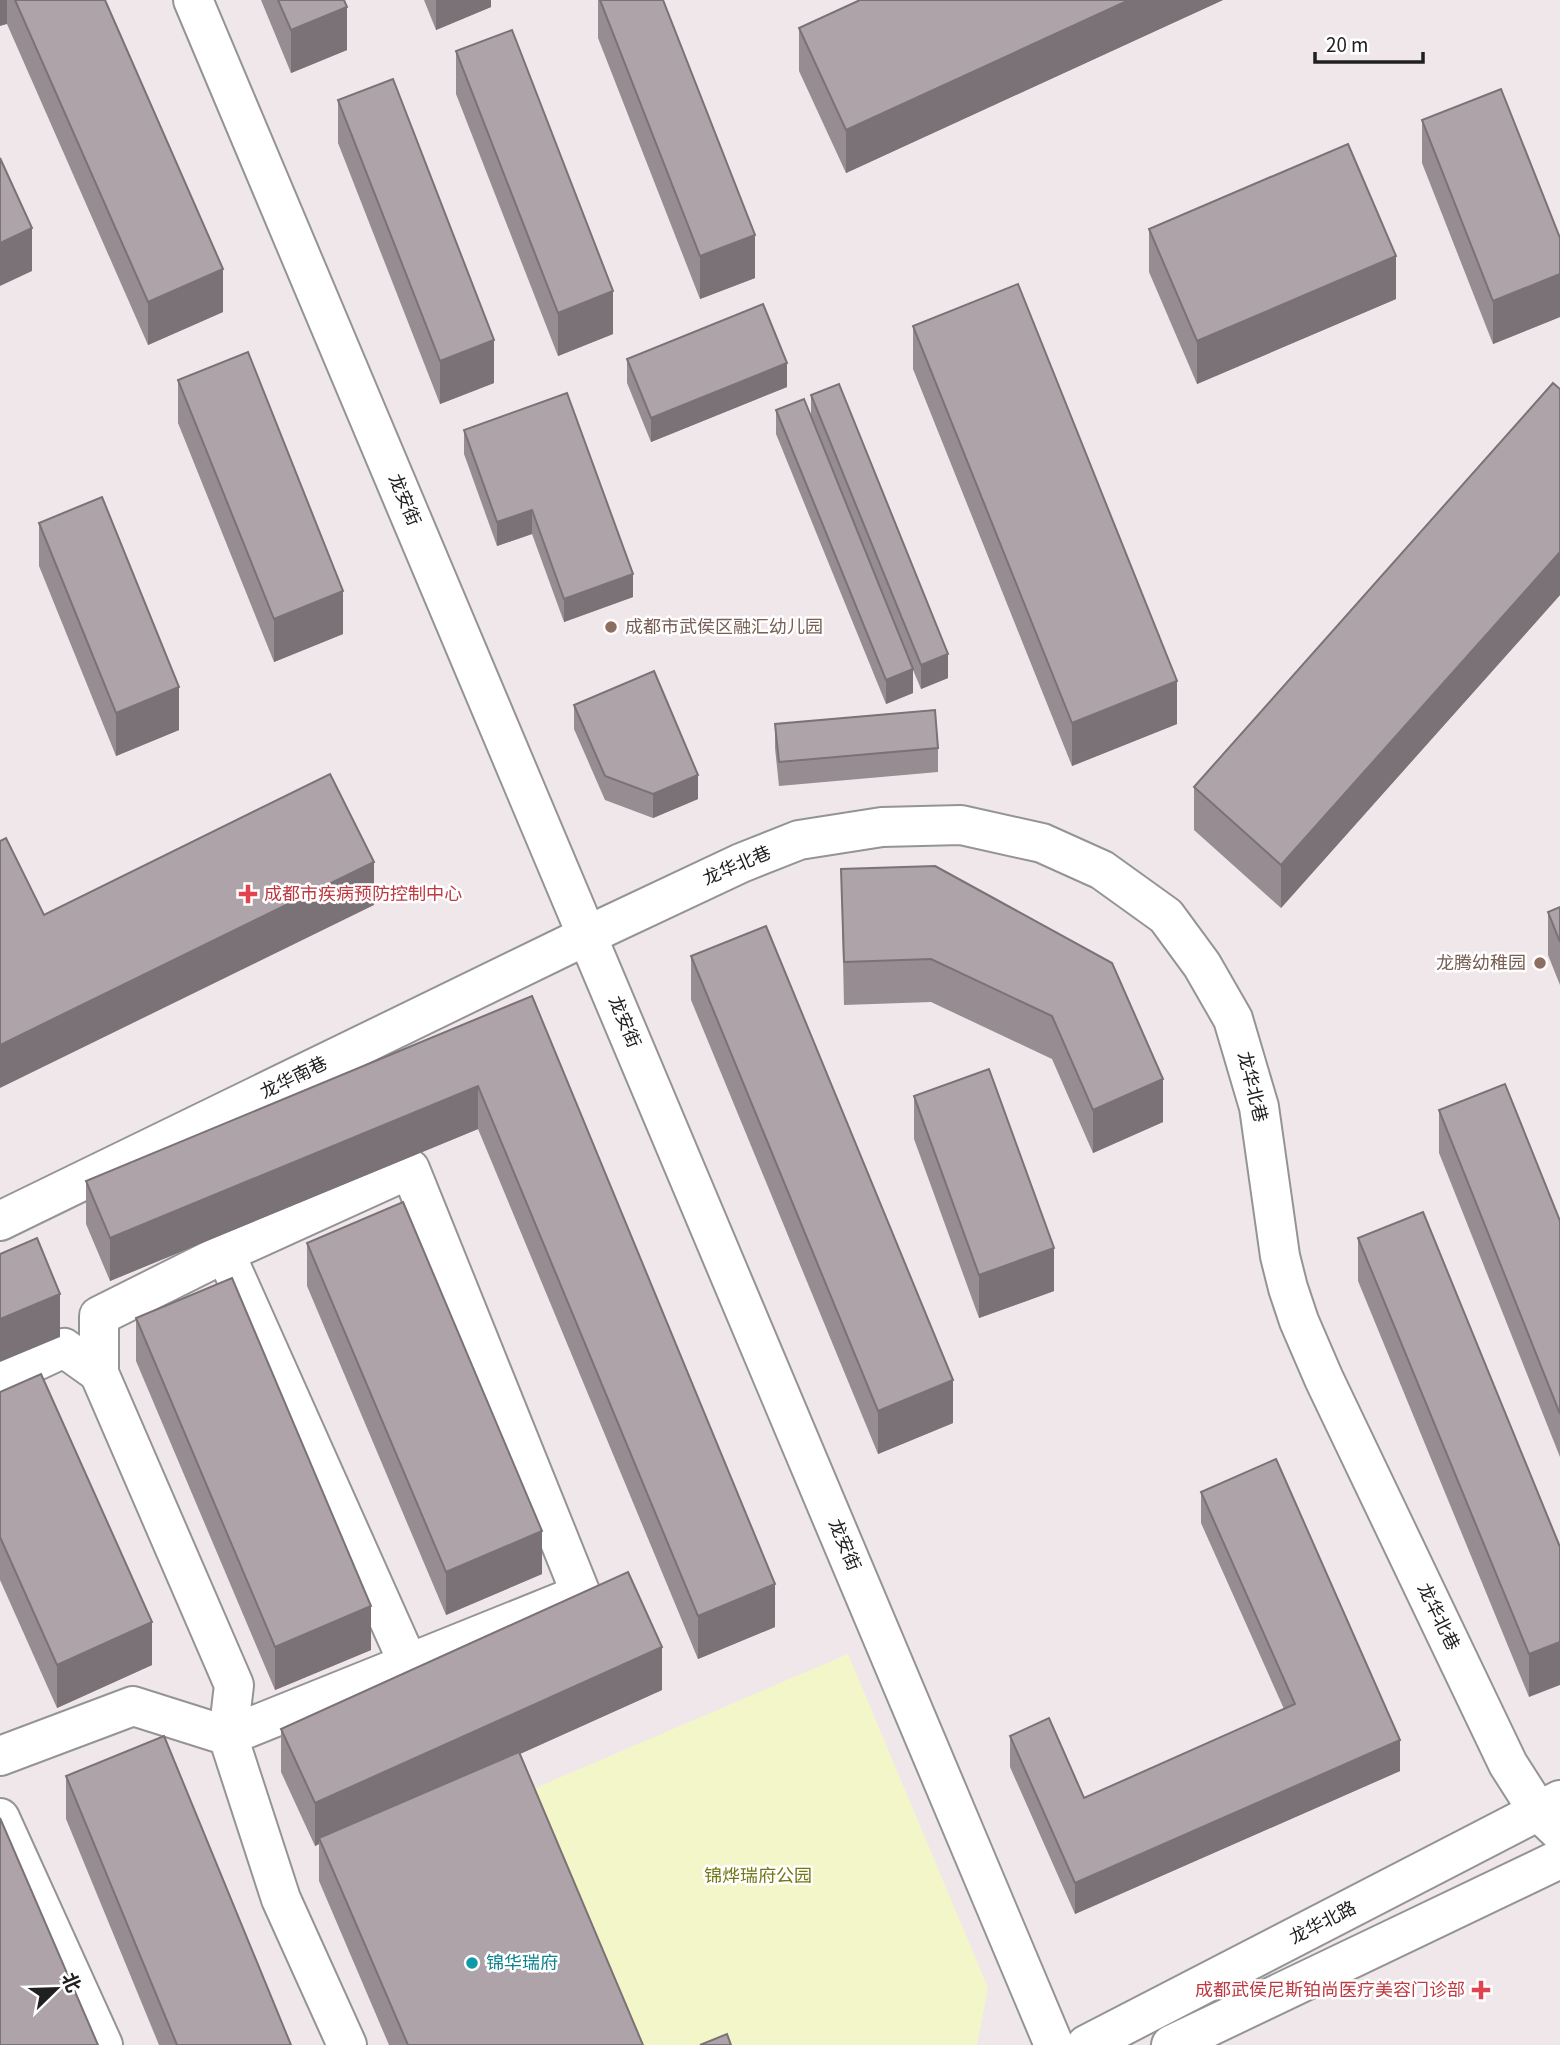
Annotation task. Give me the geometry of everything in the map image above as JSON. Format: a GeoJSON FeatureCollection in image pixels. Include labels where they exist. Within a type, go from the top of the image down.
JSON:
{"type":"FeatureCollection","features":[{"type":"Feature","properties":{"kind":"street","name":"龙安街"},"geometry":{"type":"LineString","coordinates":[[194,0],[1054,2045]]}},
{"type":"Feature","properties":{"kind":"street","name":"龙华北巷"},"geometry":{"type":"LineString","coordinates":[[588,935],[741,863],[799,840],[882,827],[935,825],[961,825],[1042,842],[1102,870],[1166,916],[1202,965],[1233,1019],[1259,1107],[1280,1256],[1299,1321],[1324,1379],[1508,1764],[1553,1814]]}},
{"type":"Feature","properties":{"kind":"street","name":"龙华南巷"},"geometry":{"type":"LineString","coordinates":[[0,1221],[588,935]]}},
{"type":"Feature","properties":{"kind":"street"},"geometry":{"type":"LineString","coordinates":[[0,1756],[133,1706],[228,1736],[581,1594],[410,1169],[225,1253],[99,1316],[99,1373],[234,1685],[228,1736],[281,1899],[346,2045]]}},
{"type":"Feature","properties":{"kind":"street"},"geometry":{"type":"LineString","coordinates":[[225,1253],[409,1665]]}},
{"type":"Feature","properties":{"kind":"street"},"geometry":{"type":"LineString","coordinates":[[0,1378],[64,1348],[99,1373]]}},
{"type":"Feature","properties":{"kind":"street","name":"龙华北路"},"geometry":{"type":"LineString","coordinates":[[1086,2045],[1553,1814]]}},
{"type":"Feature","properties":{"kind":"street"},"geometry":{"type":"LineString","coordinates":[[0,1818],[103,2045]]}},
{"type":"Feature","properties":{"kind":"street"},"geometry":{"type":"LineString","coordinates":[[1171,2045],[1560,1859]]}},
{"type":"Feature","properties":{"kind":"green space","name":"锦烨瑞府公园"},"geometry":{"type":"Polygon","coordinates":[[[848,1654],[988,1988],[977,2045],[625,2045],[519,1795],[848,1654]]]}},
{"type":"Feature","properties":{"kind":"building"},"geometry":{"type":"Polygon","coordinates":[[[15,0],[105,0],[223,269],[148,302],[15,0]]]}},
{"type":"Feature","properties":{"kind":"building"},"geometry":{"type":"Polygon","coordinates":[[[278,0],[344,0],[347,7],[291,30],[278,0]]]}},
{"type":"Feature","properties":{"kind":"building"},"geometry":{"type":"Polygon","coordinates":[[[600,0],[663,0],[755,235],[700,256],[600,0]]]}},
{"type":"Feature","properties":{"kind":"building"},"geometry":{"type":"Polygon","coordinates":[[[860,0],[1129,0],[846,130],[799,28],[860,0]]]}},
{"type":"Feature","properties":{"kind":"building"},"geometry":{"type":"Polygon","coordinates":[[[512,30],[613,291],[558,313],[456,51],[512,30]]]}},
{"type":"Feature","properties":{"kind":"building"},"geometry":{"type":"Polygon","coordinates":[[[393,79],[494,340],[440,361],[338,100],[393,79]]]}},
{"type":"Feature","properties":{"kind":"building"},"geometry":{"type":"Polygon","coordinates":[[[1501,89],[1560,238],[1560,274],[1493,301],[1422,120],[1501,89]]]}},
{"type":"Feature","properties":{"kind":"building"},"geometry":{"type":"Polygon","coordinates":[[[1348,144],[1396,256],[1197,341],[1149,229],[1348,144]]]}},
{"type":"Feature","properties":{"kind":"building"},"geometry":{"type":"Polygon","coordinates":[[[0,158],[32,228],[0,243],[0,158]]]}},
{"type":"Feature","properties":{"kind":"building"},"geometry":{"type":"Polygon","coordinates":[[[1018,284],[1177,681],[1072,723],[913,326],[1018,284]]]}},
{"type":"Feature","properties":{"kind":"building"},"geometry":{"type":"Polygon","coordinates":[[[763,304],[787,363],[651,418],[627,359],[763,304]]]}},
{"type":"Feature","properties":{"kind":"building"},"geometry":{"type":"Polygon","coordinates":[[[248,352],[343,591],[274,619],[178,380],[248,352]]]}},
{"type":"Feature","properties":{"kind":"building"},"geometry":{"type":"Polygon","coordinates":[[[1553,383],[1560,389],[1560,552],[1281,865],[1194,787],[1553,383]]]}},
{"type":"Feature","properties":{"kind":"building"},"geometry":{"type":"Polygon","coordinates":[[[839,384],[948,654],[921,665],[811,395],[839,384]]]}},
{"type":"Feature","properties":{"kind":"building"},"geometry":{"type":"Polygon","coordinates":[[[567,393],[633,574],[564,599],[532,510],[497,522],[464,430],[567,393]]]}},
{"type":"Feature","properties":{"kind":"building"},"geometry":{"type":"Polygon","coordinates":[[[804,399],[913,669],[886,680],[776,410],[804,399]]]}},
{"type":"Feature","properties":{"kind":"building"},"geometry":{"type":"Polygon","coordinates":[[[102,497],[179,687],[116,713],[39,523],[102,497]]]}},
{"type":"Feature","properties":{"kind":"building"},"geometry":{"type":"Polygon","coordinates":[[[654,671],[698,775],[653,794],[605,776],[574,705],[654,671]]]}},
{"type":"Feature","properties":{"kind":"building"},"geometry":{"type":"Polygon","coordinates":[[[935,710],[938,748],[779,762],[775,724],[935,710]]]}},
{"type":"Feature","properties":{"kind":"building"},"geometry":{"type":"Polygon","coordinates":[[[330,774],[374,862],[0,1045],[0,841],[6,838],[44,915],[330,774]]]}},
{"type":"Feature","properties":{"kind":"building"},"geometry":{"type":"Polygon","coordinates":[[[935,866],[1112,963],[1163,1079],[1093,1110],[1052,1016],[931,959],[844,962],[841,869],[935,866]]]}},
{"type":"Feature","properties":{"kind":"building"},"geometry":{"type":"Polygon","coordinates":[[[1560,907],[1560,942],[1548,912],[1560,907]]]}},
{"type":"Feature","properties":{"kind":"building"},"geometry":{"type":"Polygon","coordinates":[[[766,926],[953,1380],[878,1411],[691,956],[766,926]]]}},
{"type":"Feature","properties":{"kind":"building"},"geometry":{"type":"Polygon","coordinates":[[[532,996],[775,1584],[698,1616],[478,1086],[110,1238],[86,1181],[532,996]]]}},
{"type":"Feature","properties":{"kind":"building"},"geometry":{"type":"Polygon","coordinates":[[[989,1069],[1054,1248],[979,1275],[914,1096],[989,1069]]]}},
{"type":"Feature","properties":{"kind":"building"},"geometry":{"type":"Polygon","coordinates":[[[1505,1084],[1560,1221],[1560,1414],[1439,1110],[1505,1084]]]}},
{"type":"Feature","properties":{"kind":"building"},"geometry":{"type":"Polygon","coordinates":[[[403,1202],[542,1531],[446,1572],[307,1243],[403,1202]]]}},
{"type":"Feature","properties":{"kind":"building"},"geometry":{"type":"Polygon","coordinates":[[[1423,1212],[1560,1547],[1560,1642],[1529,1654],[1358,1238],[1423,1212]]]}},
{"type":"Feature","properties":{"kind":"building"},"geometry":{"type":"Polygon","coordinates":[[[37,1238],[60,1294],[0,1319],[0,1254],[37,1238]]]}},
{"type":"Feature","properties":{"kind":"building"},"geometry":{"type":"Polygon","coordinates":[[[232,1278],[371,1606],[275,1647],[136,1318],[232,1278]]]}},
{"type":"Feature","properties":{"kind":"building"},"geometry":{"type":"Polygon","coordinates":[[[41,1374],[152,1622],[57,1665],[0,1537],[0,1392],[41,1374]]]}},
{"type":"Feature","properties":{"kind":"building"},"geometry":{"type":"Polygon","coordinates":[[[1276,1459],[1400,1740],[1075,1883],[1010,1736],[1049,1718],[1084,1798],[1295,1704],[1201,1492],[1276,1459]]]}},
{"type":"Feature","properties":{"kind":"building"},"geometry":{"type":"Polygon","coordinates":[[[628,1572],[662,1647],[315,1803],[281,1729],[628,1572]]]}},
{"type":"Feature","properties":{"kind":"building"},"geometry":{"type":"Polygon","coordinates":[[[164,1736],[291,2045],[177,2045],[66,1776],[164,1736]]]}},
{"type":"Feature","properties":{"kind":"building","name":"锦华瑞府"},"geometry":{"type":"Polygon","coordinates":[[[519,1752],[643,2045],[408,2045],[319,1838],[519,1752]]]}},
{"type":"Feature","properties":{"kind":"building"},"geometry":{"type":"Polygon","coordinates":[[[0,1818],[98,2045],[0,2045],[0,1818]]]}},
{"type":"Feature","properties":{"kind":"building"},"geometry":{"type":"Polygon","coordinates":[[[727,2034],[731,2045],[700,2045],[727,2034]]]}},
{"type":"Feature","properties":{"kind":"place","name":"成都市武侯区融汇幼儿园"},"geometry":{"type":"Point","coordinates":[611,627]}},
{"type":"Feature","properties":{"kind":"place","name":"成都市疾病预防控制中心"},"geometry":{"type":"Point","coordinates":[248,894]}},
{"type":"Feature","properties":{"kind":"place","name":"龙腾幼稚园"},"geometry":{"type":"Point","coordinates":[1540,963]}},
{"type":"Feature","properties":{"kind":"place","name":"锦华瑞府"},"geometry":{"type":"Point","coordinates":[472,1963]}},
{"type":"Feature","properties":{"kind":"place","name":"成都武侯尼斯铂尚医疗美容门诊部"},"geometry":{"type":"Point","coordinates":[1481,1990]}}]}
